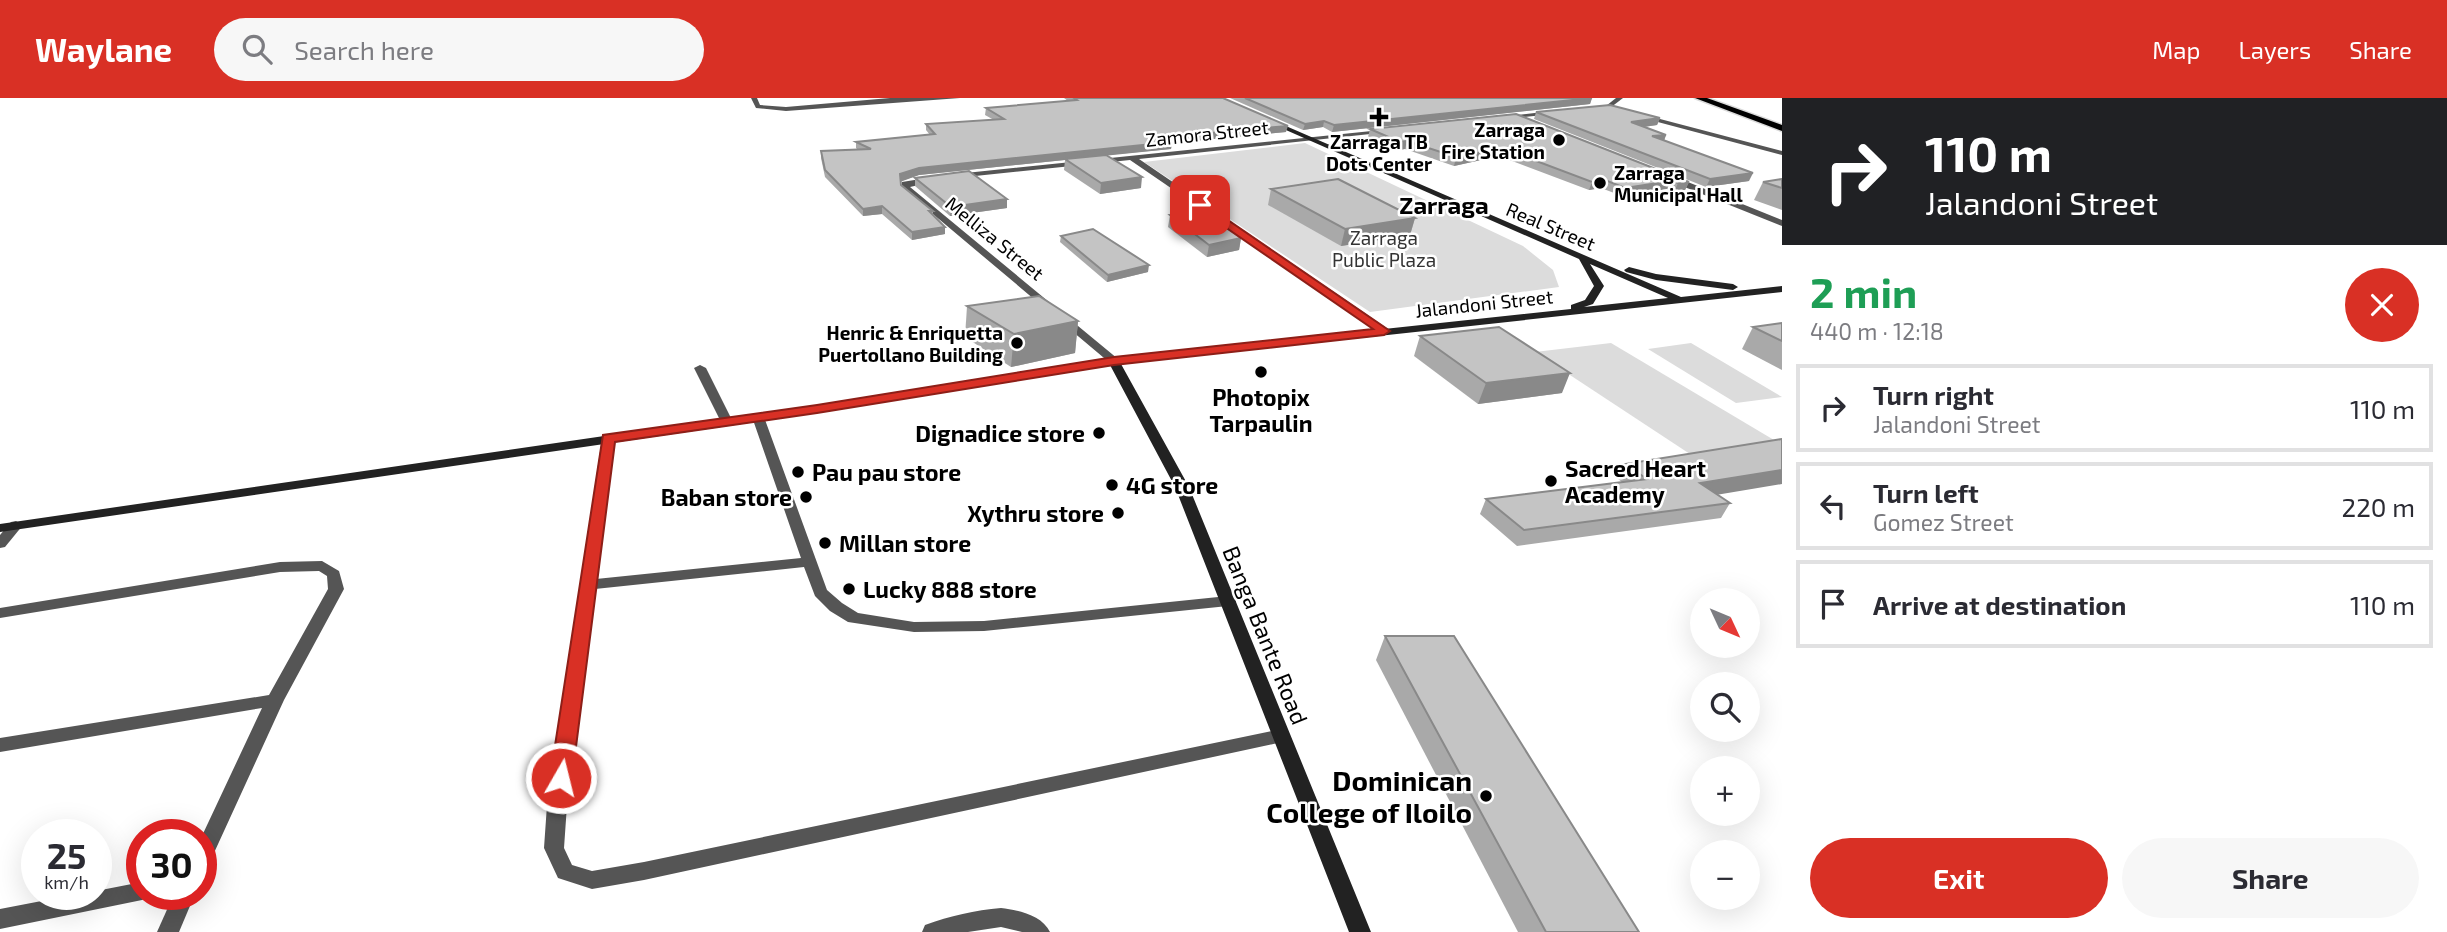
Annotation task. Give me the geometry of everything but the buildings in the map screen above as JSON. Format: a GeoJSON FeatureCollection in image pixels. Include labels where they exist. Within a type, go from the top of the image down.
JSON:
{"type":"FeatureCollection","features":[{"type":"Feature","properties":{"kind":"main road"},"geometry":{"type":"LineString","coordinates":[[1699,98],[1782,128]]}},
{"type":"Feature","properties":{"kind":"main road","name":"Real Street"},"geometry":{"type":"LineString","coordinates":[[1264,118],[1679,300]]}},
{"type":"Feature","properties":{"kind":"main road"},"geometry":{"type":"LineString","coordinates":[[1580,257],[1656,277],[1711,286],[1777,289]]}},
{"type":"Feature","properties":{"kind":"main road"},"geometry":{"type":"LineString","coordinates":[[1558,313],[1589,302],[1599,286],[1580,257]]}},
{"type":"Feature","properties":{"kind":"main road","name":"Jalandoni Street"},"geometry":{"type":"LineString","coordinates":[[0,528],[727,422],[1114,361],[1777,289]]}},
{"type":"Feature","properties":{"kind":"main road","name":"Banga Bante Road"},"geometry":{"type":"LineString","coordinates":[[1114,361],[1182,487],[1360,932]]}},
{"type":"Feature","properties":{"kind":"street"},"geometry":{"type":"LineString","coordinates":[[754,98],[758,107],[786,109],[890,100],[957,98]]}},
{"type":"Feature","properties":{"kind":"street"},"geometry":{"type":"LineString","coordinates":[[1608,107],[1620,98]]}},
{"type":"Feature","properties":{"kind":"street"},"geometry":{"type":"LineString","coordinates":[[1595,109],[1608,107],[1622,111]]}},
{"type":"Feature","properties":{"kind":"street"},"geometry":{"type":"LineString","coordinates":[[1487,119],[1567,111]]}},
{"type":"Feature","properties":{"kind":"street"},"geometry":{"type":"LineString","coordinates":[[1635,114],[1782,153]]}},
{"type":"Feature","properties":{"kind":"street"},"geometry":{"type":"LineString","coordinates":[[1512,116],[1538,126]]}},
{"type":"Feature","properties":{"kind":"street","name":"Zamora Street"},"geometry":{"type":"LineString","coordinates":[[905,184],[1394,129]]}},
{"type":"Feature","properties":{"kind":"street"},"geometry":{"type":"LineString","coordinates":[[1130,157],[1384,331]]}},
{"type":"Feature","properties":{"kind":"street"},"geometry":{"type":"LineString","coordinates":[[1667,177],[1782,222]]}},
{"type":"Feature","properties":{"kind":"street","name":"Melliza Street"},"geometry":{"type":"LineString","coordinates":[[905,184],[906,188],[1066,318],[1114,361]]}},
{"type":"Feature","properties":{"kind":"street"},"geometry":{"type":"LineString","coordinates":[[700,368],[727,422]]}},
{"type":"Feature","properties":{"kind":"street"},"geometry":{"type":"LineString","coordinates":[[758,417],[807,562],[820,592],[836,607],[854,618],[914,627],[984,626],[1228,601]]}},
{"type":"Feature","properties":{"kind":"street"},"geometry":{"type":"LineString","coordinates":[[608,438],[554,848],[565,872],[592,880],[1281,736]]}},
{"type":"Feature","properties":{"kind":"street"},"geometry":{"type":"LineString","coordinates":[[0,544],[16,525]]}},
{"type":"Feature","properties":{"kind":"street"},"geometry":{"type":"LineString","coordinates":[[587,585],[807,562]]}},
{"type":"Feature","properties":{"kind":"street"},"geometry":{"type":"LineString","coordinates":[[0,613],[280,567],[322,566],[334,574],[336,589],[275,700],[217,825]]}},
{"type":"Feature","properties":{"kind":"street"},"geometry":{"type":"LineString","coordinates":[[0,745],[275,700]]}},
{"type":"Feature","properties":{"kind":"street"},"geometry":{"type":"LineString","coordinates":[[0,919],[126,894]]}},
{"type":"Feature","properties":{"kind":"street"},"geometry":{"type":"LineString","coordinates":[[168,932],[178,910]]}},
{"type":"Feature","properties":{"kind":"street"},"geometry":{"type":"LineString","coordinates":[[933,932],[991,916],[1029,923],[1039,932]]}},
{"type":"Feature","properties":{"kind":"green space","name":"Zarraga Public Plaza"},"geometry":{"type":"Polygon","coordinates":[[[1305,143],[1523,246],[1553,270],[1559,287],[1370,312],[1144,162],[1305,143]]]}},
{"type":"Feature","properties":{"kind":"green space"},"geometry":{"type":"Polygon","coordinates":[[[1611,343],[1779,443],[1693,456],[1535,352],[1611,343]]]}},
{"type":"Feature","properties":{"kind":"green space"},"geometry":{"type":"Polygon","coordinates":[[[1691,343],[1782,397],[1736,403],[1648,349],[1691,343]]]}},
{"type":"Feature","properties":{"kind":"place","name":"Zarraga TB Dots Center"},"geometry":{"type":"Point","coordinates":[1379,117]}},
{"type":"Feature","properties":{"kind":"place","name":"Zarraga Fire Station"},"geometry":{"type":"Point","coordinates":[1559,140]}},
{"type":"Feature","properties":{"kind":"place","name":"Zarraga Municipal Hall"},"geometry":{"type":"Point","coordinates":[1600,183]}},
{"type":"Feature","properties":{"kind":"place","name":"Henric & Enriquetta Puertollano Building"},"geometry":{"type":"Point","coordinates":[1017,343]}},
{"type":"Feature","properties":{"kind":"place","name":"Photopix Tarpaulin"},"geometry":{"type":"Point","coordinates":[1261,372]}},
{"type":"Feature","properties":{"kind":"place","name":"Dignadice store"},"geometry":{"type":"Point","coordinates":[1099,433]}},
{"type":"Feature","properties":{"kind":"place","name":"Pau pau store"},"geometry":{"type":"Point","coordinates":[798,472]}},
{"type":"Feature","properties":{"kind":"place","name":"Sacred Heart Academy"},"geometry":{"type":"Point","coordinates":[1551,481]}},
{"type":"Feature","properties":{"kind":"place","name":"4G store"},"geometry":{"type":"Point","coordinates":[1112,485]}},
{"type":"Feature","properties":{"kind":"place","name":"Baban store"},"geometry":{"type":"Point","coordinates":[806,497]}},
{"type":"Feature","properties":{"kind":"place","name":"Xythru store"},"geometry":{"type":"Point","coordinates":[1118,513]}},
{"type":"Feature","properties":{"kind":"place","name":"Millan store"},"geometry":{"type":"Point","coordinates":[825,543]}},
{"type":"Feature","properties":{"kind":"place","name":"Lucky 888 store"},"geometry":{"type":"Point","coordinates":[849,589]}},
{"type":"Feature","properties":{"kind":"place","name":"Dominican College of Iloilo"},"geometry":{"type":"Point","coordinates":[1486,796]}},
{"type":"Feature","properties":{"kind":"district","name":"Zarraga"},"geometry":{"type":"Point","coordinates":[1444,204]}},
{"type":"Feature","properties":{"kind":"route"},"geometry":{"type":"LineString","coordinates":[[561,778],[608,438],[817,409],[1114,361],[1384,331],[1200,205]]}}]}
